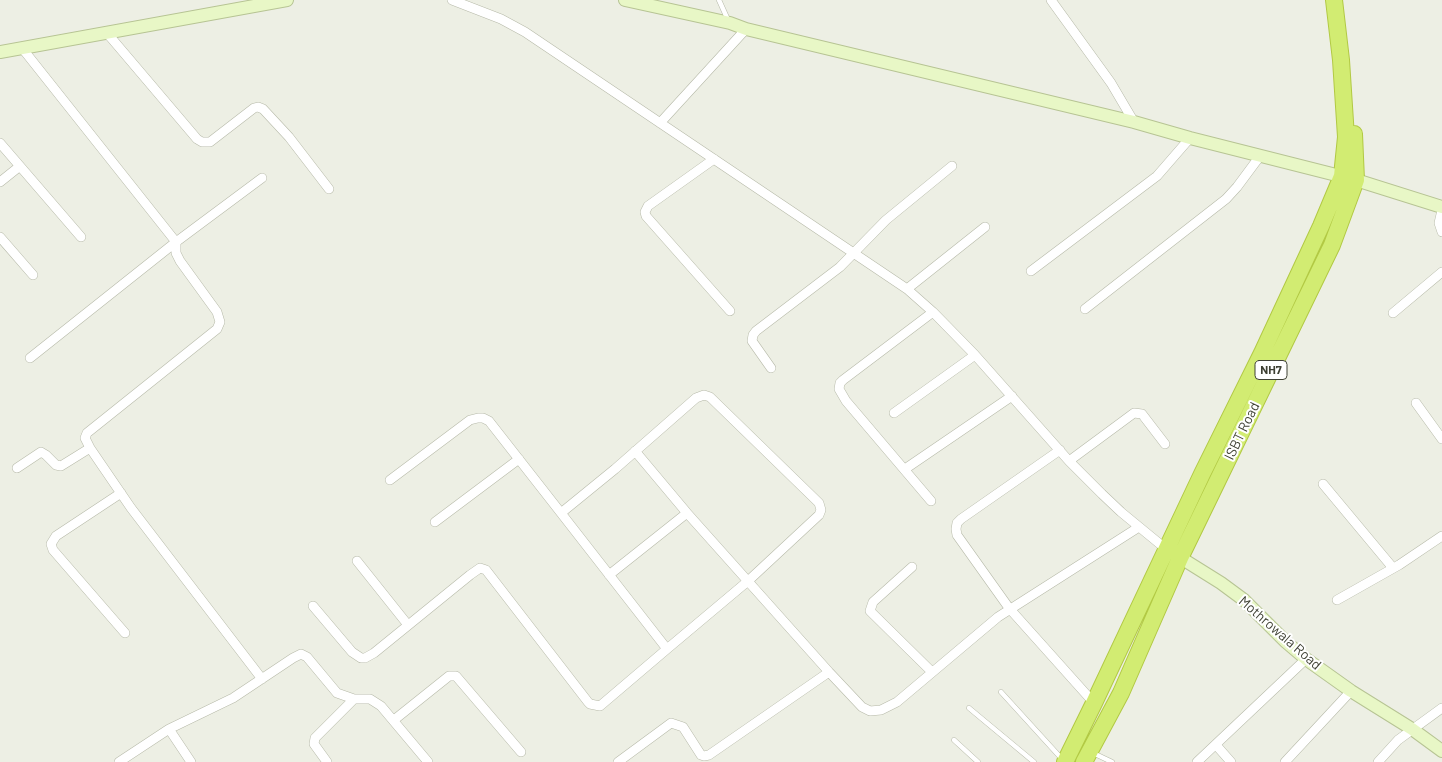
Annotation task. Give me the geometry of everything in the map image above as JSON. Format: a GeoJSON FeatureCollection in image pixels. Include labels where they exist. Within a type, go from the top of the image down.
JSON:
{"type":"FeatureCollection","features":[{"type":"Feature","properties":{"kind":"highway","name":"NH7"},"geometry":{"type":"LineString","coordinates":[[1334,0],[1341,60],[1349,178]]}},
{"type":"Feature","properties":{"kind":"highway","name":"ISBT Road"},"geometry":{"type":"LineString","coordinates":[[1087,757],[1121,693],[1173,553],[1332,245],[1349,178],[1353,98],[1342,0]]}},
{"type":"Feature","properties":{"kind":"highway"},"geometry":{"type":"LineString","coordinates":[[1065,762],[1173,553]]}},
{"type":"Feature","properties":{"kind":"main road"},"geometry":{"type":"LineString","coordinates":[[0,52],[287,0]]}},
{"type":"Feature","properties":{"kind":"main road"},"geometry":{"type":"LineString","coordinates":[[625,0],[730,23],[746,29],[1134,122],[1349,178],[1442,209]]}},
{"type":"Feature","properties":{"kind":"main road","name":"Mothrowala Road"},"geometry":{"type":"LineString","coordinates":[[1173,553],[1244,600],[1306,659],[1442,751]]}},
{"type":"Feature","properties":{"kind":"street"},"geometry":{"type":"LineString","coordinates":[[452,0],[502,19],[525,32],[907,289],[933,312],[975,355],[1070,461],[1121,512],[1173,553]]}},
{"type":"Feature","properties":{"kind":"street"},"geometry":{"type":"LineString","coordinates":[[1051,0],[1111,83],[1134,122]]}},
{"type":"Feature","properties":{"kind":"street"},"geometry":{"type":"LineString","coordinates":[[660,123],[746,29]]}},
{"type":"Feature","properties":{"kind":"street"},"geometry":{"type":"LineString","coordinates":[[107,33],[197,139],[202,142],[210,142],[254,108],[258,107],[263,109],[289,137],[329,188]]}},
{"type":"Feature","properties":{"kind":"street"},"geometry":{"type":"LineString","coordinates":[[22,48],[176,242],[176,253],[217,312],[219,324],[217,329],[87,433],[86,440],[121,493],[262,678]]}},
{"type":"Feature","properties":{"kind":"street"},"geometry":{"type":"LineString","coordinates":[[1031,271],[1157,176],[1190,138]]}},
{"type":"Feature","properties":{"kind":"street"},"geometry":{"type":"LineString","coordinates":[[0,143],[81,237]]}},
{"type":"Feature","properties":{"kind":"street"},"geometry":{"type":"LineString","coordinates":[[1085,309],[1226,199],[1247,175],[1260,156]]}},
{"type":"Feature","properties":{"kind":"street"},"geometry":{"type":"LineString","coordinates":[[714,159],[648,206],[645,212],[646,216],[730,311]]}},
{"type":"Feature","properties":{"kind":"street"},"geometry":{"type":"LineString","coordinates":[[0,182],[20,166]]}},
{"type":"Feature","properties":{"kind":"street"},"geometry":{"type":"LineString","coordinates":[[771,368],[754,344],[753,335],[834,272],[855,254],[886,220],[952,166]]}},
{"type":"Feature","properties":{"kind":"street"},"geometry":{"type":"LineString","coordinates":[[30,358],[176,242],[262,178]]}},
{"type":"Feature","properties":{"kind":"street"},"geometry":{"type":"LineString","coordinates":[[1442,209],[1439,223],[1442,232]]}},
{"type":"Feature","properties":{"kind":"street"},"geometry":{"type":"LineString","coordinates":[[907,289],[985,227]]}},
{"type":"Feature","properties":{"kind":"street"},"geometry":{"type":"LineString","coordinates":[[0,237],[33,275]]}},
{"type":"Feature","properties":{"kind":"street"},"geometry":{"type":"LineString","coordinates":[[1393,313],[1442,272]]}},
{"type":"Feature","properties":{"kind":"street"},"geometry":{"type":"LineString","coordinates":[[931,501],[846,401],[839,386],[843,380],[933,312]]}},
{"type":"Feature","properties":{"kind":"street"},"geometry":{"type":"LineString","coordinates":[[894,413],[975,355]]}},
{"type":"Feature","properties":{"kind":"street"},"geometry":{"type":"LineString","coordinates":[[313,606],[347,646],[361,658],[369,656],[470,575],[483,568],[488,571],[590,704],[600,706],[748,581],[819,515],[821,506],[704,395],[696,398],[561,513]]}},
{"type":"Feature","properties":{"kind":"street"},"geometry":{"type":"LineString","coordinates":[[905,469],[1012,396]]}},
{"type":"Feature","properties":{"kind":"street"},"geometry":{"type":"LineString","coordinates":[[1416,403],[1442,439]]}},
{"type":"Feature","properties":{"kind":"street"},"geometry":{"type":"LineString","coordinates":[[1070,461],[1134,413],[1139,412],[1146,418],[1165,444]]}},
{"type":"Feature","properties":{"kind":"street"},"geometry":{"type":"LineString","coordinates":[[390,480],[470,420],[478,418],[489,421],[667,649]]}},
{"type":"Feature","properties":{"kind":"street"},"geometry":{"type":"LineString","coordinates":[[17,468],[41,452],[56,465],[62,466],[90,448]]}},
{"type":"Feature","properties":{"kind":"street"},"geometry":{"type":"LineString","coordinates":[[1060,450],[961,519],[956,526],[957,534],[1009,608],[1094,704]]}},
{"type":"Feature","properties":{"kind":"street"},"geometry":{"type":"LineString","coordinates":[[635,451],[687,513],[829,672],[862,707],[870,711],[876,711],[897,702],[1009,608],[1138,527]]}},
{"type":"Feature","properties":{"kind":"street"},"geometry":{"type":"LineString","coordinates":[[435,522],[519,459]]}},
{"type":"Feature","properties":{"kind":"street"},"geometry":{"type":"LineString","coordinates":[[1323,484],[1393,568]]}},
{"type":"Feature","properties":{"kind":"street"},"geometry":{"type":"LineString","coordinates":[[121,493],[56,536],[51,544],[53,550],[125,633]]}},
{"type":"Feature","properties":{"kind":"street"},"geometry":{"type":"LineString","coordinates":[[609,575],[687,513]]}},
{"type":"Feature","properties":{"kind":"street"},"geometry":{"type":"LineString","coordinates":[[1337,600],[1393,568],[1442,536]]}},
{"type":"Feature","properties":{"kind":"street"},"geometry":{"type":"LineString","coordinates":[[357,561],[408,625]]}},
{"type":"Feature","properties":{"kind":"street"},"geometry":{"type":"LineString","coordinates":[[912,567],[873,602],[870,611],[932,672]]}},
{"type":"Feature","properties":{"kind":"street"},"geometry":{"type":"LineString","coordinates":[[119,762],[170,729],[227,701],[293,658],[304,654],[337,693],[354,699],[374,701],[394,720],[428,762]]}},
{"type":"Feature","properties":{"kind":"street"},"geometry":{"type":"LineString","coordinates":[[1197,762],[1306,659]]}},
{"type":"Feature","properties":{"kind":"street"},"geometry":{"type":"LineString","coordinates":[[618,762],[672,723],[682,726],[705,759],[829,672]]}},
{"type":"Feature","properties":{"kind":"street"},"geometry":{"type":"LineString","coordinates":[[394,720],[450,676],[456,676],[521,752]]}},
{"type":"Feature","properties":{"kind":"street"},"geometry":{"type":"LineString","coordinates":[[1284,762],[1351,690]]}},
{"type":"Feature","properties":{"kind":"street"},"geometry":{"type":"LineString","coordinates":[[327,762],[317,750],[314,741],[354,699]]}},
{"type":"Feature","properties":{"kind":"street"},"geometry":{"type":"LineString","coordinates":[[1378,762],[1398,740],[1442,708]]}},
{"type":"Feature","properties":{"kind":"street"},"geometry":{"type":"LineString","coordinates":[[170,729],[191,762]]}},
{"type":"Feature","properties":{"kind":"street"},"geometry":{"type":"LineString","coordinates":[[1216,745],[1231,762]]}},
{"type":"Feature","properties":{"kind":"lane"},"geometry":{"type":"LineString","coordinates":[[719,0],[730,23]]}},
{"type":"Feature","properties":{"kind":"lane"},"geometry":{"type":"LineString","coordinates":[[1000,692],[1065,762]]}},
{"type":"Feature","properties":{"kind":"lane"},"geometry":{"type":"LineString","coordinates":[[969,708],[1034,762]]}},
{"type":"Feature","properties":{"kind":"lane"},"geometry":{"type":"LineString","coordinates":[[954,740],[978,762]]}},
{"type":"Feature","properties":{"kind":"lane"},"geometry":{"type":"LineString","coordinates":[[1087,757],[1112,762]]}}]}
